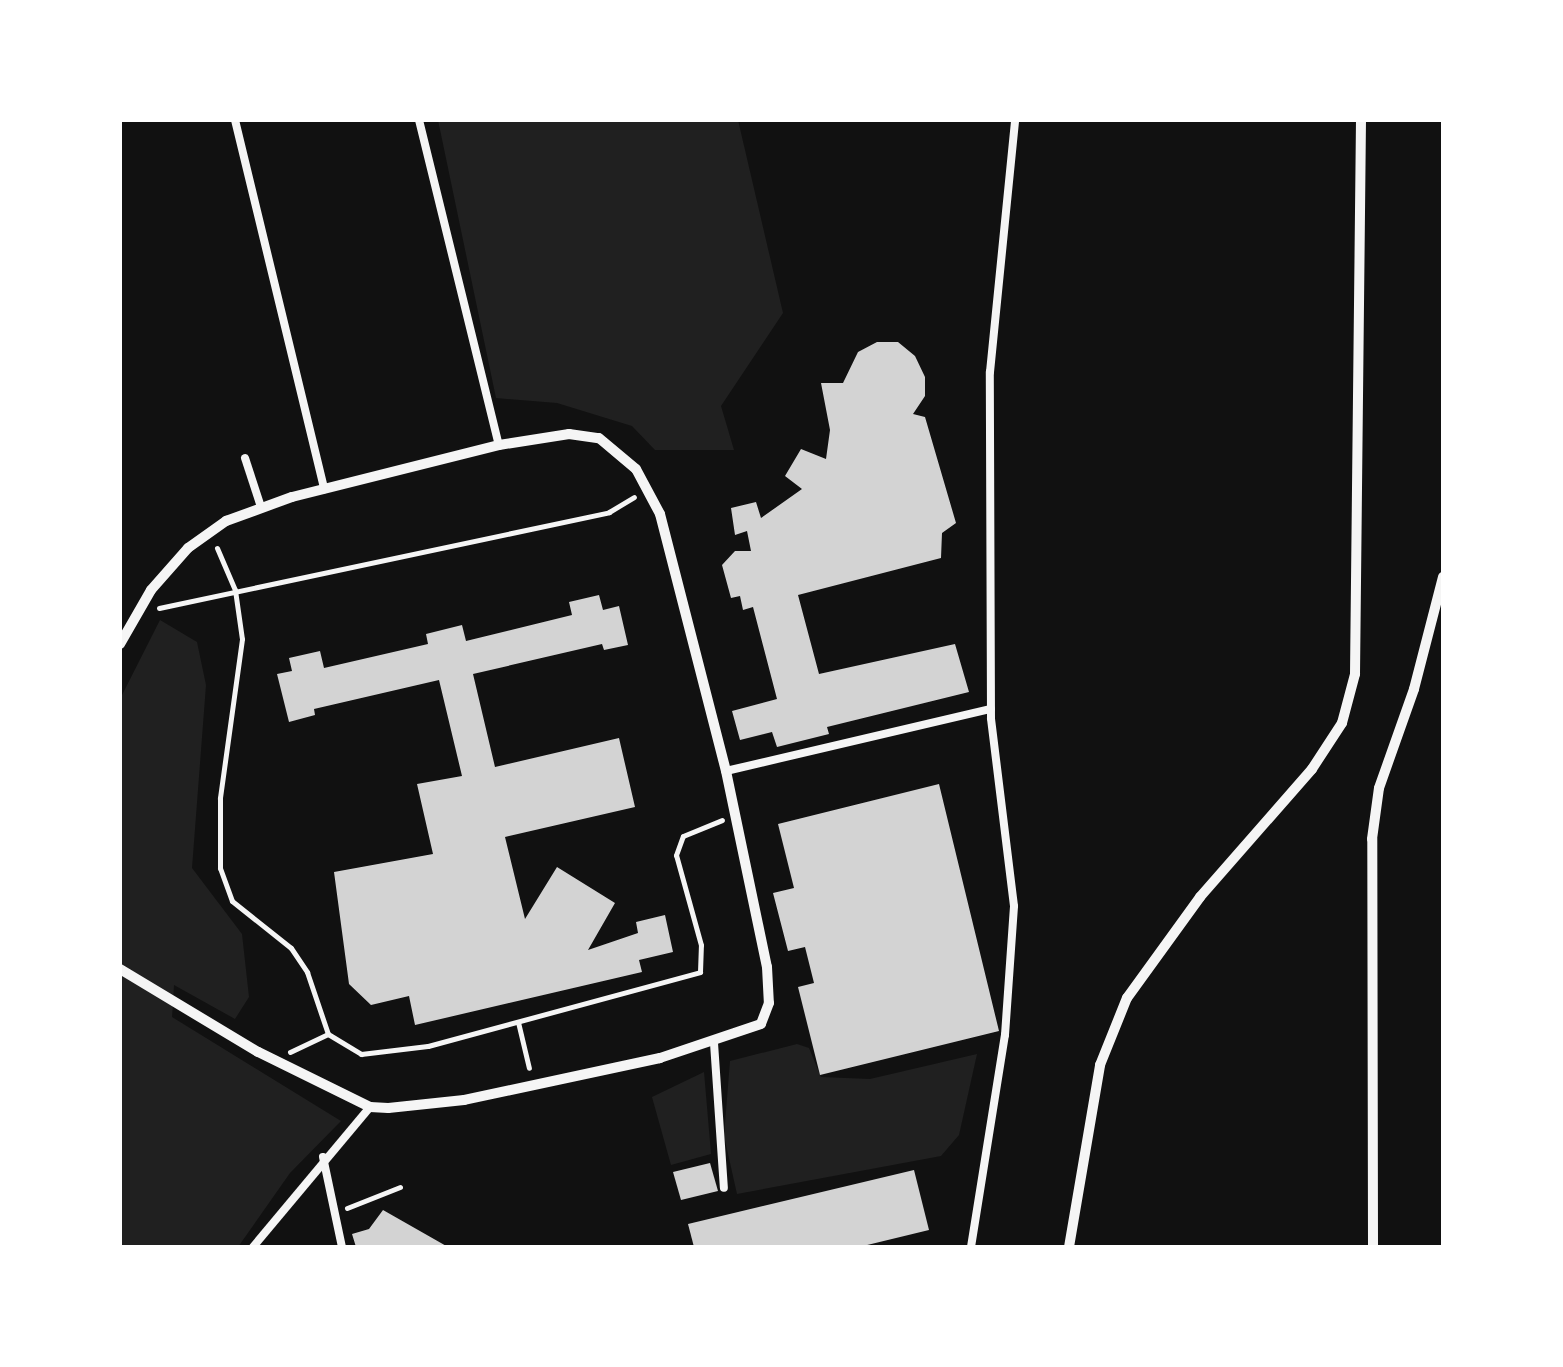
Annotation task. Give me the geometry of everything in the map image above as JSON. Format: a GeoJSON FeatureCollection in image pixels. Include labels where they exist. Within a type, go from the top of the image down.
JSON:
{"type":"FeatureCollection","features":[{"type":"Feature","properties":{"kind":"street"},"geometry":{"type":"LineString","coordinates":[[1069,1247],[1100,1066],[1128,998],[1200,897],[1312,769],[1342,723],[1355,674],[1361,120]]}},
{"type":"Feature","properties":{"kind":"street"},"geometry":{"type":"LineString","coordinates":[[120,644],[137,613],[188,548],[226,521],[324,489],[499,445],[569,434],[599,438],[636,469],[669,545],[726,771],[768,967],[769,1003],[761,1024],[714,1042],[464,1100],[370,1107],[273,1059],[120,969]]}},
{"type":"Feature","properties":{"kind":"street"},"geometry":{"type":"LineString","coordinates":[[1373,1247],[1372,839],[1379,788],[1414,689],[1443,577]]}},
{"type":"Feature","properties":{"kind":"lane"},"geometry":{"type":"LineString","coordinates":[[234,120],[324,489]]}},
{"type":"Feature","properties":{"kind":"lane"},"geometry":{"type":"LineString","coordinates":[[419,120],[499,445]]}},
{"type":"Feature","properties":{"kind":"lane"},"geometry":{"type":"LineString","coordinates":[[971,1247],[1005,1035],[1014,906],[992,709],[990,372],[1016,120]]}},
{"type":"Feature","properties":{"kind":"lane"},"geometry":{"type":"LineString","coordinates":[[246,458],[262,507]]}},
{"type":"Feature","properties":{"kind":"lane"},"geometry":{"type":"LineString","coordinates":[[726,771],[992,709]]}},
{"type":"Feature","properties":{"kind":"lane"},"geometry":{"type":"LineString","coordinates":[[714,1042],[724,1188]]}},
{"type":"Feature","properties":{"kind":"lane"},"geometry":{"type":"LineString","coordinates":[[253,1247],[323,1157],[370,1107]]}},
{"type":"Feature","properties":{"kind":"lane"},"geometry":{"type":"LineString","coordinates":[[323,1157],[342,1247]]}},
{"type":"Feature","properties":{"kind":"path"},"geometry":{"type":"LineString","coordinates":[[137,613],[609,512],[646,488]]}},
{"type":"Feature","properties":{"kind":"path"},"geometry":{"type":"LineString","coordinates":[[226,521],[217,548],[234,590],[242,639],[220,798],[220,868],[232,901],[291,948],[307,972],[328,1034],[361,1054],[391,1055],[700,972],[701,944],[676,855],[683,836],[736,817]]}},
{"type":"Feature","properties":{"kind":"path"},"geometry":{"type":"LineString","coordinates":[[518,1022],[533,1085]]}},
{"type":"Feature","properties":{"kind":"path"},"geometry":{"type":"LineString","coordinates":[[273,1059],[328,1034]]}},
{"type":"Feature","properties":{"kind":"path"},"geometry":{"type":"LineString","coordinates":[[335,1211],[378,1201],[400,1187]]}},
{"type":"Feature","properties":{"kind":"shaded area"},"geometry":{"type":"Polygon","coordinates":[[[438,120],[738,120],[783,313],[721,406],[734,450],[655,450],[632,426],[557,403],[496,398],[438,120]]]}},
{"type":"Feature","properties":{"kind":"shaded area"},"geometry":{"type":"Polygon","coordinates":[[[160,620],[197,642],[206,685],[192,868],[242,934],[249,997],[235,1019],[174,985],[172,1017],[341,1121],[290,1173],[238,1247],[120,1247],[120,699],[160,620]]]}},
{"type":"Feature","properties":{"kind":"shaded area"},"geometry":{"type":"Polygon","coordinates":[[[797,1044],[809,1048],[821,1077],[870,1079],[977,1054],[959,1135],[941,1156],[737,1194],[724,1136],[730,1061],[797,1044]]]}},
{"type":"Feature","properties":{"kind":"shaded area"},"geometry":{"type":"Polygon","coordinates":[[[704,1072],[711,1154],[671,1165],[652,1097],[704,1072]]]}},
{"type":"Feature","properties":{"kind":"building"},"geometry":{"type":"Polygon","coordinates":[[[877,342],[898,342],[915,356],[925,377],[925,396],[913,414],[925,417],[956,523],[942,533],[941,558],[798,595],[819,674],[955,644],[969,692],[827,727],[829,734],[777,747],[772,732],[740,740],[732,711],[777,699],[753,607],[743,610],[740,596],[731,598],[722,565],[735,551],[751,551],[747,531],[735,535],[731,508],[756,502],[761,518],[802,489],[785,476],[801,449],[826,459],[830,430],[821,383],[843,383],[858,352],[877,342]]]}},
{"type":"Feature","properties":{"kind":"building"},"geometry":{"type":"Polygon","coordinates":[[[599,595],[603,610],[619,606],[628,645],[604,650],[602,644],[473,674],[495,767],[619,738],[635,807],[505,837],[525,919],[557,867],[615,903],[588,950],[638,933],[636,922],[665,915],[673,952],[639,960],[642,972],[415,1025],[409,996],[371,1005],[349,984],[334,872],[433,854],[417,784],[462,776],[439,680],[314,709],[315,715],[289,722],[277,674],[292,671],[289,658],[320,651],[324,668],[428,644],[426,634],[462,625],[466,641],[572,615],[569,602],[599,595]]]}},
{"type":"Feature","properties":{"kind":"building"},"geometry":{"type":"Polygon","coordinates":[[[939,784],[999,1031],[820,1075],[798,987],[814,983],[805,947],[788,951],[773,893],[794,888],[778,824],[939,784]]]}},
{"type":"Feature","properties":{"kind":"building"},"geometry":{"type":"Polygon","coordinates":[[[710,1163],[718,1191],[681,1200],[673,1172],[710,1163]]]}},
{"type":"Feature","properties":{"kind":"building"},"geometry":{"type":"Polygon","coordinates":[[[914,1170],[929,1230],[859,1247],[694,1247],[688,1224],[914,1170]]]}},
{"type":"Feature","properties":{"kind":"building"},"geometry":{"type":"Polygon","coordinates":[[[383,1210],[448,1247],[356,1247],[352,1234],[369,1229],[383,1210]]]}}]}
